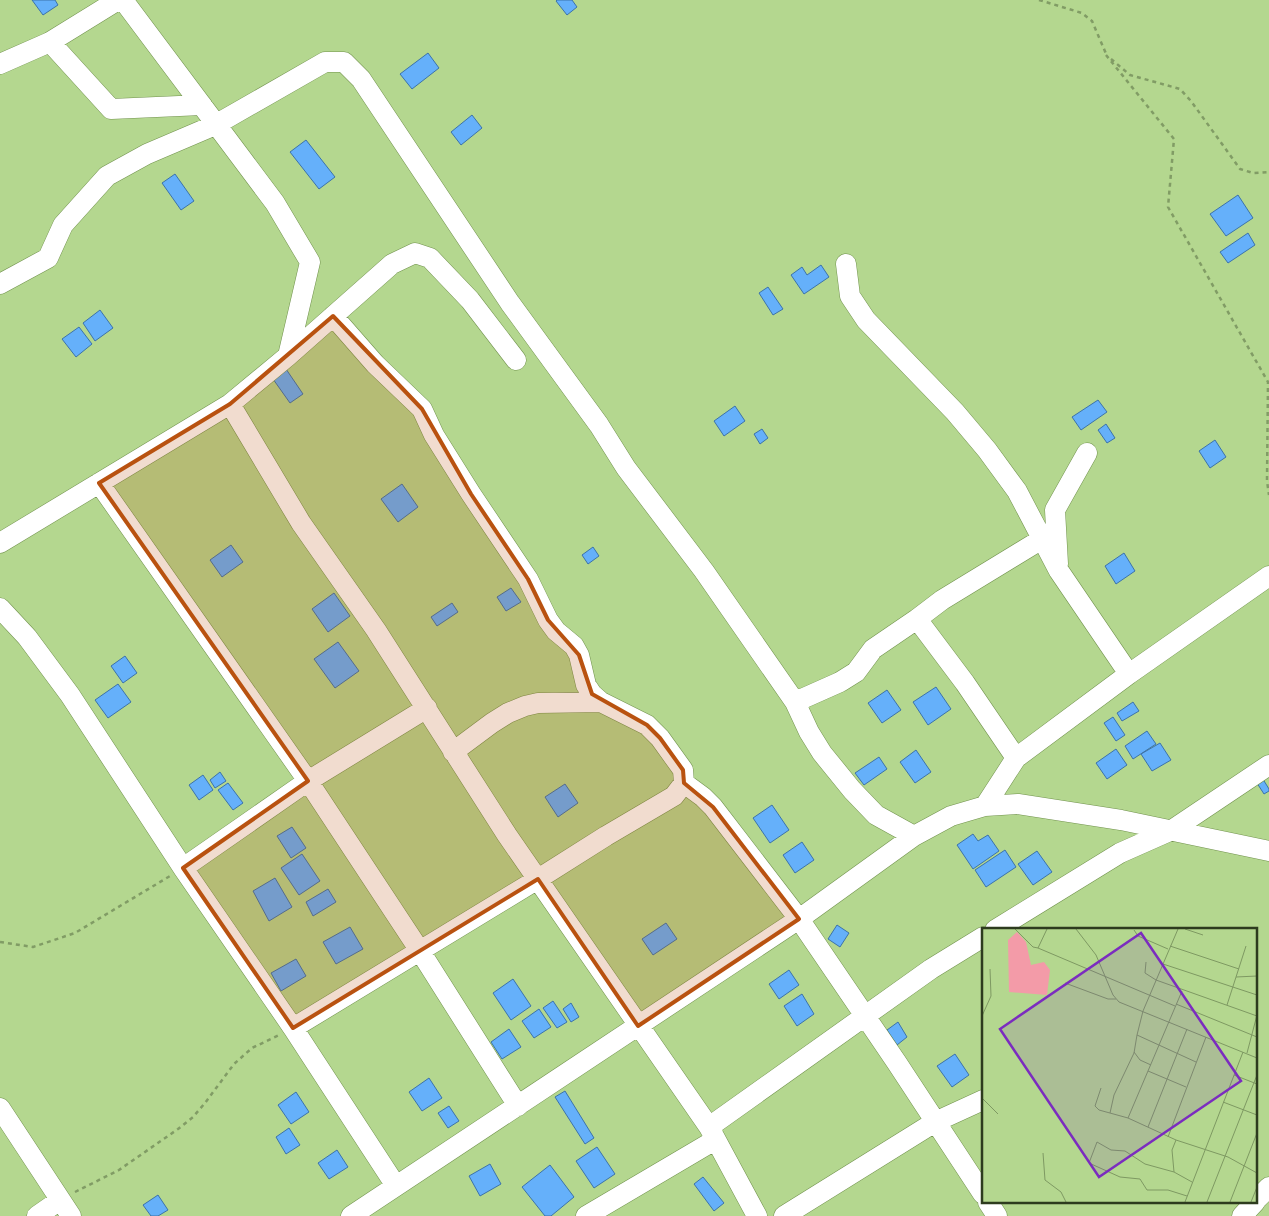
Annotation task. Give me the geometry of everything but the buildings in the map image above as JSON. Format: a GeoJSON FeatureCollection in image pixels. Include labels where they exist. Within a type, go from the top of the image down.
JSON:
{"type":"FeatureCollection","features":[{"type":"Feature","properties":{"kind":"street"},"geometry":{"type":"LineString","coordinates":[[0,64],[50,42],[118,0]]}},
{"type":"Feature","properties":{"kind":"street"},"geometry":{"type":"LineString","coordinates":[[123,0],[275,203],[310,262],[288,356]]}},
{"type":"Feature","properties":{"kind":"street"},"geometry":{"type":"LineString","coordinates":[[50,42],[112,109],[202,105]]}},
{"type":"Feature","properties":{"kind":"street"},"geometry":{"type":"LineString","coordinates":[[0,284],[48,258],[63,225],[107,176],[147,154],[215,125],[325,62],[344,62],[361,79],[510,303],[599,425],[626,468],[704,571],[795,702],[809,732],[822,753],[852,790],[876,815],[914,836]]}},
{"type":"Feature","properties":{"kind":"street"},"geometry":{"type":"LineString","coordinates":[[0,543],[230,404],[288,356],[392,264],[415,253],[430,258],[463,293],[516,360]]}},
{"type":"Feature","properties":{"kind":"street"},"geometry":{"type":"LineString","coordinates":[[846,264],[850,296],[866,320],[955,412],[987,450],[1017,491],[1059,571],[1129,674]]}},
{"type":"Feature","properties":{"kind":"street"},"geometry":{"type":"LineString","coordinates":[[293,1028],[674,796],[684,783],[684,770],[660,738],[647,725],[601,702],[592,694],[586,685],[579,655],[574,646],[556,631],[548,620],[528,578],[471,494],[434,435],[422,409],[375,364],[333,316]]}},
{"type":"Feature","properties":{"kind":"street"},"geometry":{"type":"LineString","coordinates":[[230,404],[301,523],[376,630],[502,828],[712,1134],[757,1216]]}},
{"type":"Feature","properties":{"kind":"street"},"geometry":{"type":"LineString","coordinates":[[1059,571],[1055,510],[1087,453]]}},
{"type":"Feature","properties":{"kind":"street"},"geometry":{"type":"LineString","coordinates":[[99,483],[308,781],[420,951],[518,1106]]}},
{"type":"Feature","properties":{"kind":"street"},"geometry":{"type":"LineString","coordinates":[[795,702],[840,682],[856,672],[873,649],[942,600],[1042,539]]}},
{"type":"Feature","properties":{"kind":"street"},"geometry":{"type":"LineString","coordinates":[[985,806],[1016,758],[1129,674],[1269,576]]}},
{"type":"Feature","properties":{"kind":"street"},"geometry":{"type":"LineString","coordinates":[[0,608],[27,637],[70,695],[183,868],[293,1028],[396,1186]]}},
{"type":"Feature","properties":{"kind":"street"},"geometry":{"type":"LineString","coordinates":[[917,619],[1016,758]]}},
{"type":"Feature","properties":{"kind":"street"},"geometry":{"type":"LineString","coordinates":[[453,752],[492,722],[508,712],[525,706],[538,703],[601,702]]}},
{"type":"Feature","properties":{"kind":"street"},"geometry":{"type":"LineString","coordinates":[[183,868],[308,781],[427,708]]}},
{"type":"Feature","properties":{"kind":"street"},"geometry":{"type":"LineString","coordinates":[[998,928],[1120,853],[1172,830],[1269,765]]}},
{"type":"Feature","properties":{"kind":"street"},"geometry":{"type":"LineString","coordinates":[[684,783],[703,797],[712,807],[799,919],[866,1016],[982,1192]]}},
{"type":"Feature","properties":{"kind":"street"},"geometry":{"type":"LineString","coordinates":[[351,1216],[799,919],[914,836],[951,816],[985,806],[1018,804],[1121,820],[1269,851]]}},
{"type":"Feature","properties":{"kind":"street"},"geometry":{"type":"LineString","coordinates":[[586,1216],[712,1134],[866,1016],[931,969],[982,938]]}},
{"type":"Feature","properties":{"kind":"street"},"geometry":{"type":"LineString","coordinates":[[784,1216],[935,1122],[982,1100]]}},
{"type":"Feature","properties":{"kind":"street"},"geometry":{"type":"LineString","coordinates":[[0,1108],[71,1216]]}},
{"type":"Feature","properties":{"kind":"street"},"geometry":{"type":"LineString","coordinates":[[1256,1201],[1269,1187]]}},
{"type":"Feature","properties":{"kind":"street"},"geometry":{"type":"LineString","coordinates":[[37,1216],[60,1200]]}},
{"type":"Feature","properties":{"kind":"street"},"geometry":{"type":"LineString","coordinates":[[989,1204],[997,1216]]}},
{"type":"Feature","properties":{"kind":"street"},"geometry":{"type":"LineString","coordinates":[[1242,1216],[1253,1204]]}},
{"type":"Feature","properties":{"kind":"path"},"geometry":{"type":"LineString","coordinates":[[1039,0],[1082,13],[1092,21],[1106,55],[1174,139],[1168,207],[1268,382],[1267,481],[1269,495]]}},
{"type":"Feature","properties":{"kind":"path"},"geometry":{"type":"LineString","coordinates":[[1106,55],[1130,75],[1180,88],[1191,100],[1240,170],[1269,172]]}},
{"type":"Feature","properties":{"kind":"path"},"geometry":{"type":"LineString","coordinates":[[0,942],[33,947],[75,933],[183,868]]}},
{"type":"Feature","properties":{"kind":"path"},"geometry":{"type":"LineString","coordinates":[[60,1200],[119,1170],[178,1129],[193,1117],[234,1064],[252,1048],[293,1028]]}},
{"type":"Feature","properties":{"kind":"highlighted area"},"geometry":{"type":"Polygon","coordinates":[[[333,316],[422,409],[471,494],[528,579],[548,620],[579,655],[592,694],[647,725],[660,738],[683,770],[684,783],[713,807],[799,919],[638,1026],[538,879],[293,1028],[183,868],[308,781],[99,483],[230,404],[333,316]]]}}]}
